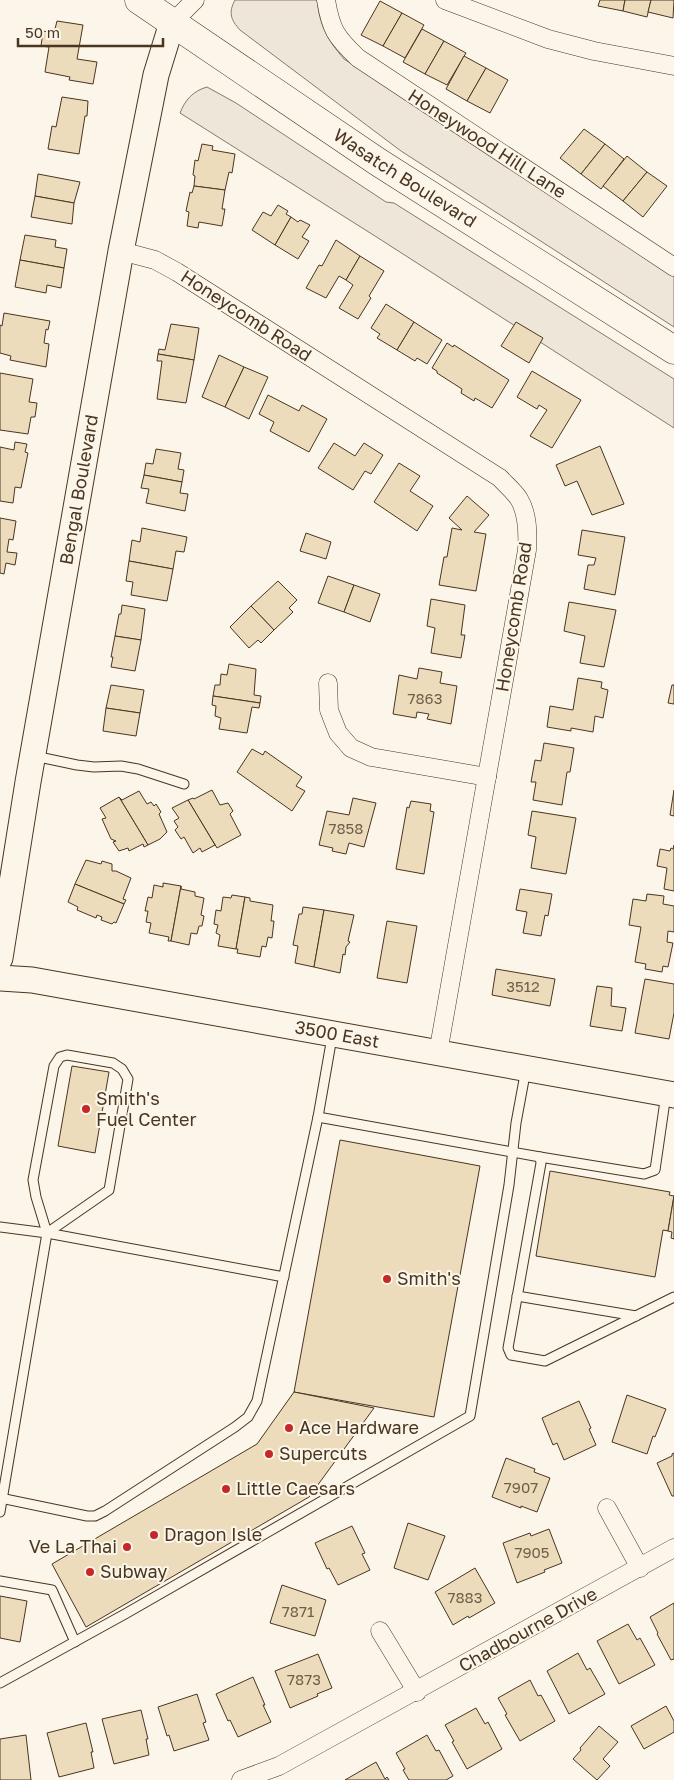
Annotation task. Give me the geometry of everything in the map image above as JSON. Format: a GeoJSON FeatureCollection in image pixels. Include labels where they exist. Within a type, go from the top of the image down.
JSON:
{"type":"FeatureCollection","features":[{"type":"Feature","properties":{"kind":"main road","name":"Wasatch Boulevard"},"geometry":{"type":"LineString","coordinates":[[139,0],[378,162],[674,350]]}},
{"type":"Feature","properties":{"kind":"main road","name":"Bengal Boulevard"},"geometry":{"type":"LineString","coordinates":[[0,958],[33,756],[121,251],[156,75],[172,23]]}},
{"type":"Feature","properties":{"kind":"main road","name":"3500 East"},"geometry":{"type":"LineString","coordinates":[[0,978],[32,980],[670,1095]]}},
{"type":"Feature","properties":{"kind":"street"},"geometry":{"type":"LineString","coordinates":[[172,23],[195,0]]}},
{"type":"Feature","properties":{"kind":"street","name":"Honeywood Hill Lane"},"geometry":{"type":"LineString","coordinates":[[326,0],[330,21],[340,41],[358,58],[674,267]]}},
{"type":"Feature","properties":{"kind":"street"},"geometry":{"type":"LineString","coordinates":[[445,0],[548,39],[594,51],[674,66]]}},
{"type":"Feature","properties":{"kind":"street","name":"Honeycomb Road"},"geometry":{"type":"LineString","coordinates":[[121,251],[154,260],[177,272],[500,478],[519,499],[526,523],[527,550],[438,1053]]}},
{"type":"Feature","properties":{"kind":"street"},"geometry":{"type":"LineString","coordinates":[[328,683],[329,710],[338,734],[351,748],[372,757],[487,776]]}},
{"type":"Feature","properties":{"kind":"street"},"geometry":{"type":"LineString","coordinates":[[607,1508],[640,1568]]}},
{"type":"Feature","properties":{"kind":"street","name":"Chadbourne Drive"},"geometry":{"type":"LineString","coordinates":[[241,1780],[279,1766],[417,1692],[674,1548]]}},
{"type":"Feature","properties":{"kind":"street"},"geometry":{"type":"LineString","coordinates":[[380,1631],[417,1692]]}},
{"type":"Feature","properties":{"kind":"lane"},"geometry":{"type":"LineString","coordinates":[[33,756],[77,765],[94,767],[121,766],[138,769],[184,784]]}},
{"type":"Feature","properties":{"kind":"lane"},"geometry":{"type":"LineString","coordinates":[[1,1498],[87,1516],[95,1516],[248,1417],[257,1401],[318,1117],[333,1034]]}},
{"type":"Feature","properties":{"kind":"lane"},"geometry":{"type":"LineString","coordinates":[[0,1512],[47,1233],[36,1197],[34,1180],[54,1066],[60,1057],[67,1054],[113,1063],[122,1069],[128,1078],[110,1190],[47,1233]]}},
{"type":"Feature","properties":{"kind":"lane"},"geometry":{"type":"LineString","coordinates":[[0,1683],[470,1416],[526,1069]]}},
{"type":"Feature","properties":{"kind":"lane"},"geometry":{"type":"LineString","coordinates":[[318,1117],[513,1153],[644,1174],[654,1170],[670,1095]]}},
{"type":"Feature","properties":{"kind":"lane"},"geometry":{"type":"LineString","coordinates":[[540,1157],[541,1163],[508,1348],[511,1355],[545,1361],[674,1297]]}},
{"type":"Feature","properties":{"kind":"lane"},"geometry":{"type":"LineString","coordinates":[[0,1227],[47,1233],[284,1277]]}},
{"type":"Feature","properties":{"kind":"lane"},"geometry":{"type":"LineString","coordinates":[[517,1296],[636,1316]]}},
{"type":"Feature","properties":{"kind":"lane"},"geometry":{"type":"LineString","coordinates":[[0,1581],[52,1590],[75,1642]]}},
{"type":"Feature","properties":{"kind":"shaded area"},"geometry":{"type":"Polygon","coordinates":[[[235,0],[317,0],[325,32],[344,59],[674,276],[674,327],[401,151],[240,30],[234,23],[231,13],[235,0]]]}},
{"type":"Feature","properties":{"kind":"shaded area"},"geometry":{"type":"Polygon","coordinates":[[[207,87],[236,103],[386,202],[394,203],[674,379],[674,428],[180,113],[190,97],[207,87]]]}},
{"type":"Feature","properties":{"kind":"building"},"geometry":{"type":"Polygon","coordinates":[[[600,0],[625,0],[623,11],[598,6],[600,0]]]}},
{"type":"Feature","properties":{"kind":"building"},"geometry":{"type":"Polygon","coordinates":[[[625,0],[651,0],[647,17],[623,11],[625,0]]]}},
{"type":"Feature","properties":{"kind":"building"},"geometry":{"type":"Polygon","coordinates":[[[651,0],[674,0],[673,18],[648,12],[651,0]]]}},
{"type":"Feature","properties":{"kind":"building"},"geometry":{"type":"Polygon","coordinates":[[[380,1],[402,13],[383,46],[361,35],[380,1]]]}},
{"type":"Feature","properties":{"kind":"building"},"geometry":{"type":"Polygon","coordinates":[[[402,13],[424,25],[405,58],[383,46],[402,13]]]}},
{"type":"Feature","properties":{"kind":"building"},"geometry":{"type":"Polygon","coordinates":[[[57,21],[83,25],[77,59],[97,62],[93,84],[69,80],[70,77],[45,72],[49,47],[41,46],[43,31],[54,33],[57,21]]]}},
{"type":"Feature","properties":{"kind":"building"},"geometry":{"type":"Polygon","coordinates":[[[422,29],[444,41],[425,74],[403,62],[422,29]]]}},
{"type":"Feature","properties":{"kind":"building"},"geometry":{"type":"Polygon","coordinates":[[[444,41],[466,53],[447,85],[425,74],[444,41]]]}},
{"type":"Feature","properties":{"kind":"building"},"geometry":{"type":"Polygon","coordinates":[[[464,56],[486,68],[467,101],[446,89],[464,56]]]}},
{"type":"Feature","properties":{"kind":"building"},"geometry":{"type":"Polygon","coordinates":[[[486,68],[508,80],[490,113],[467,101],[486,68]]]}},
{"type":"Feature","properties":{"kind":"building"},"geometry":{"type":"Polygon","coordinates":[[[62,97],[88,101],[87,116],[85,116],[79,154],[48,149],[52,126],[56,127],[62,97]]]}},
{"type":"Feature","properties":{"kind":"building"},"geometry":{"type":"Polygon","coordinates":[[[584,129],[605,144],[581,174],[560,158],[584,129]]]}},
{"type":"Feature","properties":{"kind":"building"},"geometry":{"type":"Polygon","coordinates":[[[202,144],[213,146],[212,150],[235,154],[232,173],[229,172],[225,190],[194,186],[195,160],[198,161],[202,144]]]}},
{"type":"Feature","properties":{"kind":"building"},"geometry":{"type":"Polygon","coordinates":[[[605,144],[624,159],[601,189],[581,174],[605,144]]]}},
{"type":"Feature","properties":{"kind":"building"},"geometry":{"type":"Polygon","coordinates":[[[627,156],[647,172],[623,201],[603,186],[627,156]]]}},
{"type":"Feature","properties":{"kind":"building"},"geometry":{"type":"Polygon","coordinates":[[[647,172],[667,186],[643,217],[623,201],[647,172]]]}},
{"type":"Feature","properties":{"kind":"building"},"geometry":{"type":"Polygon","coordinates":[[[38,174],[80,182],[74,203],[35,196],[38,174]]]}},
{"type":"Feature","properties":{"kind":"building"},"geometry":{"type":"Polygon","coordinates":[[[194,186],[225,190],[222,209],[225,209],[222,226],[199,222],[198,228],[187,226],[189,212],[186,211],[190,192],[192,193],[194,186]]]}},
{"type":"Feature","properties":{"kind":"building"},"geometry":{"type":"Polygon","coordinates":[[[35,196],[74,203],[72,224],[31,217],[35,196]]]}},
{"type":"Feature","properties":{"kind":"building"},"geometry":{"type":"Polygon","coordinates":[[[278,205],[288,211],[286,214],[291,217],[275,245],[252,230],[263,212],[271,216],[278,205]]]}},
{"type":"Feature","properties":{"kind":"building"},"geometry":{"type":"Polygon","coordinates":[[[291,217],[298,222],[300,220],[310,225],[302,237],[309,241],[298,259],[275,245],[291,217]]]}},
{"type":"Feature","properties":{"kind":"building"},"geometry":{"type":"Polygon","coordinates":[[[25,235],[56,240],[55,247],[67,249],[64,268],[20,260],[25,235]]]}},
{"type":"Feature","properties":{"kind":"building"},"geometry":{"type":"Polygon","coordinates":[[[336,240],[360,256],[346,280],[339,276],[326,298],[306,288],[319,265],[322,266],[336,240]]]}},
{"type":"Feature","properties":{"kind":"building"},"geometry":{"type":"Polygon","coordinates":[[[360,256],[384,271],[358,319],[339,308],[353,285],[346,280],[360,256]]]}},
{"type":"Feature","properties":{"kind":"building"},"geometry":{"type":"Polygon","coordinates":[[[20,260],[64,268],[61,288],[47,285],[46,293],[15,287],[20,260]]]}},
{"type":"Feature","properties":{"kind":"building"},"geometry":{"type":"Polygon","coordinates":[[[386,304],[414,322],[397,350],[377,338],[380,334],[371,328],[386,304]]]}},
{"type":"Feature","properties":{"kind":"building"},"geometry":{"type":"Polygon","coordinates":[[[4,313],[50,321],[48,330],[46,329],[44,343],[49,344],[46,367],[10,360],[11,356],[0,353],[0,325],[2,326],[4,313]]]}},
{"type":"Feature","properties":{"kind":"building"},"geometry":{"type":"Polygon","coordinates":[[[414,322],[442,340],[427,364],[417,358],[415,361],[397,350],[414,322]]]}},
{"type":"Feature","properties":{"kind":"building"},"geometry":{"type":"Polygon","coordinates":[[[516,322],[543,338],[529,363],[501,346],[516,322]]]}},
{"type":"Feature","properties":{"kind":"building"},"geometry":{"type":"Polygon","coordinates":[[[171,324],[199,328],[194,360],[158,354],[159,349],[165,350],[171,324]]]}},
{"type":"Feature","properties":{"kind":"building"},"geometry":{"type":"Polygon","coordinates":[[[447,343],[453,347],[454,345],[509,380],[492,408],[475,398],[474,401],[461,393],[462,389],[432,368],[447,343]]]}},
{"type":"Feature","properties":{"kind":"building"},"geometry":{"type":"Polygon","coordinates":[[[158,354],[194,360],[186,403],[157,399],[162,361],[157,361],[158,354]]]}},
{"type":"Feature","properties":{"kind":"building"},"geometry":{"type":"Polygon","coordinates":[[[219,355],[244,367],[225,407],[202,397],[219,355]]]}},
{"type":"Feature","properties":{"kind":"building"},"geometry":{"type":"Polygon","coordinates":[[[244,367],[268,377],[249,419],[225,407],[244,367]]]}},
{"type":"Feature","properties":{"kind":"building"},"geometry":{"type":"Polygon","coordinates":[[[532,371],[581,400],[552,448],[530,436],[547,410],[539,405],[537,409],[517,397],[532,371]]]}},
{"type":"Feature","properties":{"kind":"building"},"geometry":{"type":"Polygon","coordinates":[[[0,373],[33,379],[29,402],[37,403],[35,417],[31,417],[28,434],[0,430],[0,373]]]}},
{"type":"Feature","properties":{"kind":"building"},"geometry":{"type":"Polygon","coordinates":[[[268,395],[299,411],[302,405],[327,419],[309,452],[270,431],[274,422],[259,414],[268,395]]]}},
{"type":"Feature","properties":{"kind":"building"},"geometry":{"type":"Polygon","coordinates":[[[15,442],[27,444],[25,452],[28,453],[21,488],[15,487],[13,503],[0,501],[0,447],[14,450],[15,442]]]}},
{"type":"Feature","properties":{"kind":"building"},"geometry":{"type":"Polygon","coordinates":[[[334,443],[355,456],[364,443],[383,455],[371,474],[365,471],[353,490],[318,468],[334,443]]]}},
{"type":"Feature","properties":{"kind":"building"},"geometry":{"type":"Polygon","coordinates":[[[600,446],[624,504],[592,515],[577,481],[565,486],[556,465],[600,446]]]}},
{"type":"Feature","properties":{"kind":"building"},"geometry":{"type":"Polygon","coordinates":[[[156,449],[181,453],[178,469],[184,470],[182,482],[144,475],[146,463],[153,464],[156,449]]]}},
{"type":"Feature","properties":{"kind":"building"},"geometry":{"type":"Polygon","coordinates":[[[399,463],[420,476],[410,491],[433,506],[417,531],[374,502],[399,463]]]}},
{"type":"Feature","properties":{"kind":"building"},"geometry":{"type":"Polygon","coordinates":[[[144,475],[182,482],[180,493],[188,494],[185,511],[146,503],[149,489],[141,488],[144,475]]]}},
{"type":"Feature","properties":{"kind":"building"},"geometry":{"type":"Polygon","coordinates":[[[467,496],[489,515],[474,532],[486,534],[476,591],[439,585],[444,557],[447,557],[452,528],[462,530],[449,518],[467,496]]]}},
{"type":"Feature","properties":{"kind":"building"},"geometry":{"type":"Polygon","coordinates":[[[0,518],[16,521],[13,540],[9,539],[7,552],[17,553],[15,565],[6,563],[4,574],[0,573],[0,518]]]}},
{"type":"Feature","properties":{"kind":"building"},"geometry":{"type":"Polygon","coordinates":[[[142,528],[187,537],[184,552],[176,551],[173,569],[129,561],[132,540],[140,542],[142,528]]]}},
{"type":"Feature","properties":{"kind":"building"},"geometry":{"type":"Polygon","coordinates":[[[582,530],[625,537],[615,595],[584,589],[588,565],[594,565],[596,558],[578,555],[582,530]]]}},
{"type":"Feature","properties":{"kind":"building"},"geometry":{"type":"Polygon","coordinates":[[[306,533],[331,542],[326,559],[300,551],[306,533]]]}},
{"type":"Feature","properties":{"kind":"building"},"geometry":{"type":"Polygon","coordinates":[[[129,561],[173,569],[167,601],[131,595],[133,582],[126,581],[129,561]]]}},
{"type":"Feature","properties":{"kind":"building"},"geometry":{"type":"Polygon","coordinates":[[[328,576],[354,585],[344,612],[318,603],[328,576]]]}},
{"type":"Feature","properties":{"kind":"building"},"geometry":{"type":"Polygon","coordinates":[[[278,581],[297,600],[289,608],[293,612],[274,630],[251,606],[278,581]]]}},
{"type":"Feature","properties":{"kind":"building"},"geometry":{"type":"Polygon","coordinates":[[[354,585],[380,594],[370,622],[344,612],[354,585]]]}},
{"type":"Feature","properties":{"kind":"building"},"geometry":{"type":"Polygon","coordinates":[[[431,599],[465,605],[461,635],[465,635],[461,658],[431,653],[435,628],[427,626],[431,599]]]}},
{"type":"Feature","properties":{"kind":"building"},"geometry":{"type":"Polygon","coordinates":[[[569,602],[616,610],[604,667],[580,663],[585,636],[564,631],[569,602]]]}},
{"type":"Feature","properties":{"kind":"building"},"geometry":{"type":"Polygon","coordinates":[[[122,605],[145,609],[141,640],[115,636],[122,605]]]}},
{"type":"Feature","properties":{"kind":"building"},"geometry":{"type":"Polygon","coordinates":[[[251,606],[274,630],[261,643],[258,640],[249,648],[230,627],[251,606]]]}},
{"type":"Feature","properties":{"kind":"building"},"geometry":{"type":"Polygon","coordinates":[[[115,636],[141,640],[135,671],[111,667],[115,636]]]}},
{"type":"Feature","properties":{"kind":"building"},"geometry":{"type":"Polygon","coordinates":[[[229,664],[256,669],[254,695],[261,696],[260,703],[213,696],[215,685],[220,685],[221,674],[227,675],[229,664]]]}},
{"type":"Feature","properties":{"kind":"building"},"geometry":{"type":"Polygon","coordinates":[[[419,668],[442,672],[440,683],[457,686],[451,724],[427,719],[429,714],[417,712],[416,718],[393,714],[399,675],[417,679],[419,668]]]}},
{"type":"Feature","properties":{"kind":"building"},"geometry":{"type":"Polygon","coordinates":[[[578,678],[602,682],[601,688],[608,690],[603,718],[595,716],[593,732],[571,728],[571,731],[547,727],[550,706],[573,710],[578,678]]]}},
{"type":"Feature","properties":{"kind":"building"},"geometry":{"type":"Polygon","coordinates":[[[111,685],[144,690],[140,713],[106,708],[111,685]]]}},
{"type":"Feature","properties":{"kind":"building"},"geometry":{"type":"Polygon","coordinates":[[[672,685],[674,685],[674,704],[668,703],[672,685]]]}},
{"type":"Feature","properties":{"kind":"building"},"geometry":{"type":"Polygon","coordinates":[[[213,696],[260,703],[259,708],[252,707],[247,733],[219,729],[221,718],[215,716],[216,706],[212,705],[213,696]]]}},
{"type":"Feature","properties":{"kind":"building"},"geometry":{"type":"Polygon","coordinates":[[[106,708],[140,713],[136,736],[103,731],[106,708]]]}},
{"type":"Feature","properties":{"kind":"building"},"geometry":{"type":"Polygon","coordinates":[[[544,743],[574,748],[570,772],[567,772],[562,805],[533,800],[536,782],[531,782],[535,760],[541,761],[544,743]]]}},
{"type":"Feature","properties":{"kind":"building"},"geometry":{"type":"Polygon","coordinates":[[[252,749],[263,755],[265,751],[302,777],[296,786],[305,791],[292,811],[237,772],[252,749]]]}},
{"type":"Feature","properties":{"kind":"building"},"geometry":{"type":"Polygon","coordinates":[[[212,790],[220,805],[228,803],[233,811],[230,814],[241,835],[217,848],[188,800],[212,790]]]}},
{"type":"Feature","properties":{"kind":"building"},"geometry":{"type":"Polygon","coordinates":[[[674,790],[674,816],[670,815],[674,790]]]}},
{"type":"Feature","properties":{"kind":"building"},"geometry":{"type":"Polygon","coordinates":[[[139,791],[147,804],[151,802],[154,806],[156,804],[161,812],[159,814],[167,832],[160,839],[148,845],[119,797],[122,800],[139,791]]]}},
{"type":"Feature","properties":{"kind":"building"},"geometry":{"type":"Polygon","coordinates":[[[119,797],[148,845],[144,847],[143,844],[129,851],[128,848],[119,851],[113,842],[116,841],[111,839],[102,819],[106,818],[100,808],[119,797]]]}},
{"type":"Feature","properties":{"kind":"building"},"geometry":{"type":"Polygon","coordinates":[[[353,798],[376,803],[364,847],[349,843],[346,854],[332,851],[333,848],[319,845],[327,811],[349,815],[353,798]]]}},
{"type":"Feature","properties":{"kind":"building"},"geometry":{"type":"Polygon","coordinates":[[[188,800],[215,845],[202,852],[200,848],[193,853],[184,837],[181,839],[175,830],[178,827],[174,821],[179,818],[172,808],[188,800]]]}},
{"type":"Feature","properties":{"kind":"building"},"geometry":{"type":"Polygon","coordinates":[[[411,801],[431,804],[430,811],[434,812],[424,874],[396,869],[407,807],[409,808],[411,801]]]}},
{"type":"Feature","properties":{"kind":"building"},"geometry":{"type":"Polygon","coordinates":[[[532,811],[576,818],[566,874],[531,868],[536,837],[528,835],[532,811]]]}},
{"type":"Feature","properties":{"kind":"building"},"geometry":{"type":"Polygon","coordinates":[[[674,845],[674,891],[664,889],[667,868],[657,866],[660,849],[670,851],[674,845]]]}},
{"type":"Feature","properties":{"kind":"building"},"geometry":{"type":"Polygon","coordinates":[[[86,860],[101,864],[102,861],[112,864],[112,871],[131,878],[123,899],[126,900],[124,904],[75,884],[86,860]]]}},
{"type":"Feature","properties":{"kind":"building"},"geometry":{"type":"Polygon","coordinates":[[[163,883],[181,886],[171,941],[168,941],[169,937],[149,933],[151,923],[146,922],[148,911],[145,911],[148,897],[152,898],[154,885],[163,887],[163,883]]]}},
{"type":"Feature","properties":{"kind":"building"},"geometry":{"type":"Polygon","coordinates":[[[75,884],[124,904],[116,923],[112,924],[101,920],[102,917],[97,915],[96,918],[77,910],[78,907],[68,902],[75,884]]]}},
{"type":"Feature","properties":{"kind":"building"},"geometry":{"type":"Polygon","coordinates":[[[181,886],[181,889],[195,892],[195,896],[204,898],[201,915],[204,916],[202,926],[199,926],[197,934],[191,933],[189,945],[171,941],[181,886]]]}},
{"type":"Feature","properties":{"kind":"building"},"geometry":{"type":"Polygon","coordinates":[[[520,889],[552,894],[548,916],[545,915],[541,936],[523,933],[527,912],[516,910],[520,889]]]}},
{"type":"Feature","properties":{"kind":"building"},"geometry":{"type":"Polygon","coordinates":[[[647,894],[664,896],[663,904],[674,906],[674,932],[668,931],[667,942],[673,943],[668,967],[663,966],[662,972],[645,969],[646,964],[635,962],[641,927],[629,925],[633,899],[646,901],[647,894]]]}},
{"type":"Feature","properties":{"kind":"building"},"geometry":{"type":"Polygon","coordinates":[[[232,895],[245,897],[236,949],[218,946],[220,935],[216,933],[218,925],[214,924],[216,910],[221,911],[223,897],[231,898],[232,895]]]}},
{"type":"Feature","properties":{"kind":"building"},"geometry":{"type":"Polygon","coordinates":[[[245,897],[250,898],[250,901],[273,905],[271,921],[274,921],[272,938],[268,937],[266,947],[262,946],[260,957],[237,953],[238,949],[236,949],[245,897]]]}},
{"type":"Feature","properties":{"kind":"building"},"geometry":{"type":"Polygon","coordinates":[[[303,907],[324,910],[314,967],[295,963],[298,946],[293,945],[299,914],[302,914],[303,907]]]}},
{"type":"Feature","properties":{"kind":"building"},"geometry":{"type":"Polygon","coordinates":[[[324,910],[354,915],[348,941],[350,942],[346,947],[345,955],[343,954],[340,973],[314,967],[324,910]]]}},
{"type":"Feature","properties":{"kind":"building"},"geometry":{"type":"Polygon","coordinates":[[[387,921],[417,926],[407,983],[377,978],[387,921]]]}},
{"type":"Feature","properties":{"kind":"building"},"geometry":{"type":"Polygon","coordinates":[[[496,969],[555,979],[550,1006],[492,995],[496,969]]]}},
{"type":"Feature","properties":{"kind":"building"},"geometry":{"type":"Polygon","coordinates":[[[645,979],[674,984],[674,1013],[669,1039],[635,1033],[645,979]]]}},
{"type":"Feature","properties":{"kind":"building"},"geometry":{"type":"Polygon","coordinates":[[[597,986],[612,988],[611,1006],[626,1008],[622,1031],[590,1026],[597,986]]]}},
{"type":"Feature","properties":{"kind":"building"},"geometry":{"type":"Polygon","coordinates":[[[72,1066],[109,1072],[95,1153],[58,1146],[72,1066]]]}},
{"type":"Feature","properties":{"kind":"building","name":"Smith's"},"geometry":{"type":"Polygon","coordinates":[[[340,1140],[480,1166],[434,1417],[294,1392],[340,1140]]]}},
{"type":"Feature","properties":{"kind":"building"},"geometry":{"type":"Polygon","coordinates":[[[550,1171],[670,1192],[669,1195],[674,1196],[668,1231],[663,1230],[655,1277],[536,1256],[550,1171]]]}},
{"type":"Feature","properties":{"kind":"building"},"geometry":{"type":"Polygon","coordinates":[[[674,1196],[674,1239],[671,1238],[672,1232],[668,1231],[674,1196]]]}},
{"type":"Feature","properties":{"kind":"building"},"geometry":{"type":"Polygon","coordinates":[[[294,1392],[374,1408],[309,1497],[86,1627],[52,1564],[257,1444],[294,1392]]]}},
{"type":"Feature","properties":{"kind":"building"},"geometry":{"type":"Polygon","coordinates":[[[627,1395],[666,1409],[647,1454],[612,1442],[627,1395]]]}},
{"type":"Feature","properties":{"kind":"building"},"geometry":{"type":"Polygon","coordinates":[[[579,1401],[596,1445],[564,1460],[557,1443],[553,1445],[542,1418],[579,1401]]]}},
{"type":"Feature","properties":{"kind":"building"},"geometry":{"type":"Polygon","coordinates":[[[674,1453],[674,1496],[672,1496],[657,1463],[672,1456],[674,1453]]]}},
{"type":"Feature","properties":{"kind":"building"},"geometry":{"type":"Polygon","coordinates":[[[506,1458],[535,1469],[534,1472],[550,1478],[537,1512],[492,1497],[506,1458]]]}},
{"type":"Feature","properties":{"kind":"building"},"geometry":{"type":"Polygon","coordinates":[[[408,1523],[445,1536],[428,1580],[394,1568],[408,1523]]]}},
{"type":"Feature","properties":{"kind":"building"},"geometry":{"type":"Polygon","coordinates":[[[352,1526],[365,1553],[362,1554],[370,1570],[338,1585],[329,1568],[327,1569],[315,1543],[352,1526]]]}},
{"type":"Feature","properties":{"kind":"building"},"geometry":{"type":"Polygon","coordinates":[[[549,1529],[562,1563],[517,1583],[503,1543],[530,1533],[531,1536],[549,1529]]]}},
{"type":"Feature","properties":{"kind":"building"},"geometry":{"type":"Polygon","coordinates":[[[475,1568],[495,1603],[453,1625],[435,1592],[475,1568]]]}},
{"type":"Feature","properties":{"kind":"building"},"geometry":{"type":"Polygon","coordinates":[[[282,1585],[326,1600],[315,1636],[270,1623],[282,1585]]]}},
{"type":"Feature","properties":{"kind":"building"},"geometry":{"type":"Polygon","coordinates":[[[0,1596],[27,1601],[20,1642],[0,1638],[0,1596]]]}},
{"type":"Feature","properties":{"kind":"building"},"geometry":{"type":"Polygon","coordinates":[[[674,1603],[674,1659],[671,1660],[650,1617],[674,1603]]]}},
{"type":"Feature","properties":{"kind":"building"},"geometry":{"type":"Polygon","coordinates":[[[628,1624],[637,1640],[640,1638],[655,1665],[619,1684],[597,1641],[628,1624]]]}},
{"type":"Feature","properties":{"kind":"building"},"geometry":{"type":"Polygon","coordinates":[[[578,1653],[587,1670],[590,1668],[605,1694],[569,1714],[547,1671],[578,1653]]]}},
{"type":"Feature","properties":{"kind":"building"},"geometry":{"type":"Polygon","coordinates":[[[318,1654],[332,1688],[290,1708],[275,1671],[318,1654]]]}},
{"type":"Feature","properties":{"kind":"building"},"geometry":{"type":"Polygon","coordinates":[[[253,1677],[271,1722],[238,1737],[230,1720],[228,1721],[216,1694],[253,1677]]]}},
{"type":"Feature","properties":{"kind":"building"},"geometry":{"type":"Polygon","coordinates":[[[530,1680],[538,1696],[541,1695],[555,1721],[520,1741],[505,1715],[507,1714],[498,1698],[530,1680]]]}},
{"type":"Feature","properties":{"kind":"building"},"geometry":{"type":"Polygon","coordinates":[[[197,1694],[206,1722],[203,1723],[209,1740],[174,1751],[158,1707],[197,1694]]]}},
{"type":"Feature","properties":{"kind":"building"},"geometry":{"type":"Polygon","coordinates":[[[666,1706],[674,1721],[674,1732],[644,1749],[631,1726],[666,1706]]]}},
{"type":"Feature","properties":{"kind":"building"},"geometry":{"type":"Polygon","coordinates":[[[476,1708],[485,1724],[488,1722],[502,1749],[467,1769],[445,1725],[476,1708]]]}},
{"type":"Feature","properties":{"kind":"building"},"geometry":{"type":"Polygon","coordinates":[[[141,1710],[148,1739],[146,1739],[149,1755],[114,1764],[102,1719],[141,1710]]]}},
{"type":"Feature","properties":{"kind":"building"},"geometry":{"type":"Polygon","coordinates":[[[86,1723],[93,1752],[91,1752],[94,1768],[59,1777],[47,1733],[86,1723]]]}},
{"type":"Feature","properties":{"kind":"building"},"geometry":{"type":"Polygon","coordinates":[[[599,1726],[618,1742],[603,1759],[610,1766],[597,1780],[573,1759],[599,1726]]]}},
{"type":"Feature","properties":{"kind":"building"},"geometry":{"type":"Polygon","coordinates":[[[26,1735],[31,1780],[0,1780],[0,1739],[26,1735]]]}},
{"type":"Feature","properties":{"kind":"building"},"geometry":{"type":"Polygon","coordinates":[[[427,1735],[436,1751],[439,1750],[453,1776],[446,1780],[409,1780],[403,1770],[405,1769],[396,1753],[427,1735]]]}},
{"type":"Feature","properties":{"kind":"building"},"geometry":{"type":"Polygon","coordinates":[[[376,1762],[385,1779],[387,1777],[389,1780],[345,1780],[376,1762]]]}},
{"type":"Feature","properties":{"kind":"place","name":"Smith's Fuel Center"},"geometry":{"type":"Point","coordinates":[86,1109]}},
{"type":"Feature","properties":{"kind":"place","name":"Smith's"},"geometry":{"type":"Point","coordinates":[387,1279]}},
{"type":"Feature","properties":{"kind":"place","name":"Ace Hardware"},"geometry":{"type":"Point","coordinates":[289,1428]}},
{"type":"Feature","properties":{"kind":"place","name":"Supercuts"},"geometry":{"type":"Point","coordinates":[269,1454]}},
{"type":"Feature","properties":{"kind":"place","name":"Little Caesars"},"geometry":{"type":"Point","coordinates":[226,1489]}},
{"type":"Feature","properties":{"kind":"place","name":"Dragon Isle"},"geometry":{"type":"Point","coordinates":[154,1535]}},
{"type":"Feature","properties":{"kind":"place","name":"Ve La Thai"},"geometry":{"type":"Point","coordinates":[127,1547]}},
{"type":"Feature","properties":{"kind":"place","name":"Subway"},"geometry":{"type":"Point","coordinates":[90,1572]}}]}
